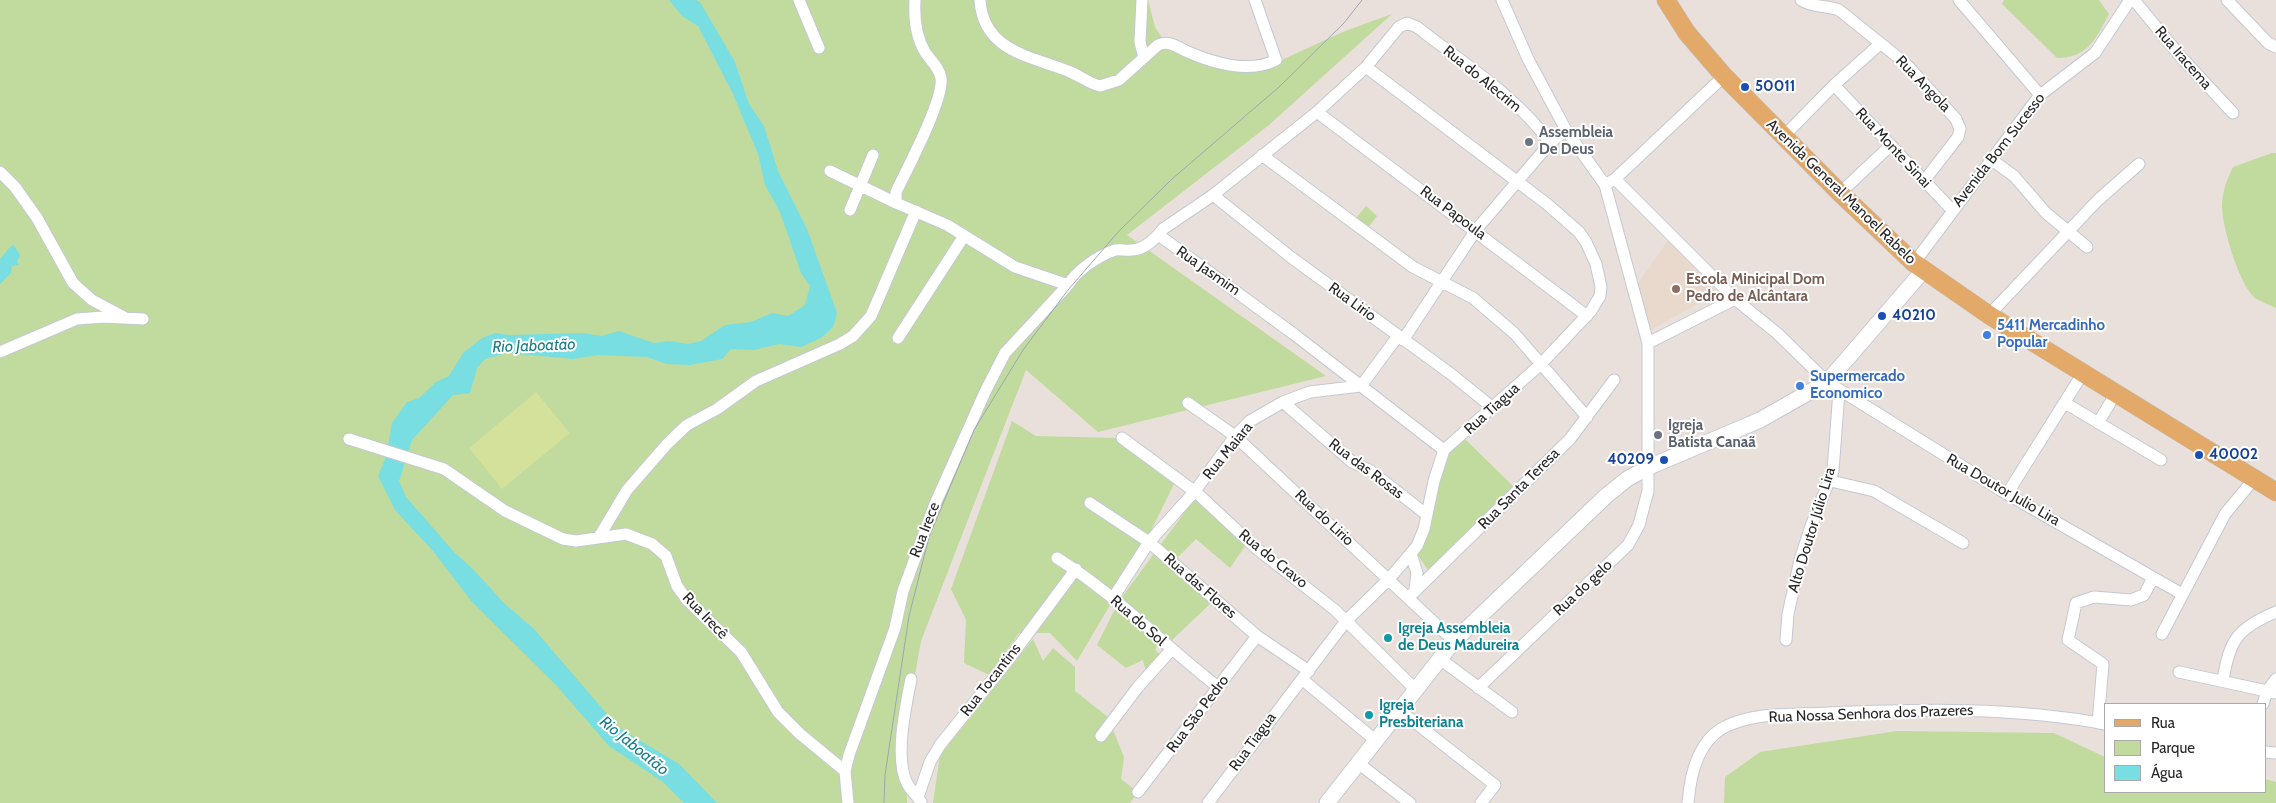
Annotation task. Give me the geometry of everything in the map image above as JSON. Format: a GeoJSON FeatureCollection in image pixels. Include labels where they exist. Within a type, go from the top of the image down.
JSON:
{"type":"FeatureCollection","features":[{"type":"Feature","properties":{"kind":"main road","name":"Avenida General Manoel Rabelo"},"geometry":{"type":"LineString","coordinates":[[1666,0],[1687,33],[1724,76],[1840,193],[1919,267],[1989,314],[2276,492]]}},
{"type":"Feature","properties":{"kind":"main road"},"geometry":{"type":"LineString","coordinates":[[1327,803],[1454,641],[1598,502],[1627,479],[1649,466],[1834,387],[1919,267]]}},
{"type":"Feature","properties":{"kind":"street"},"geometry":{"type":"LineString","coordinates":[[798,0],[819,48]]}},
{"type":"Feature","properties":{"kind":"street"},"geometry":{"type":"LineString","coordinates":[[896,203],[896,192],[934,108],[941,86],[937,67],[924,50],[914,22],[915,0]]}},
{"type":"Feature","properties":{"kind":"street"},"geometry":{"type":"LineString","coordinates":[[980,0],[982,15],[986,24],[992,34],[1010,50],[1068,71],[1094,84],[1112,84],[1127,75],[1158,45],[1166,43],[1199,56],[1240,66],[1250,67],[1276,60],[1255,0]]}},
{"type":"Feature","properties":{"kind":"street"},"geometry":{"type":"LineString","coordinates":[[1142,0],[1140,42],[1144,58]]}},
{"type":"Feature","properties":{"kind":"street"},"geometry":{"type":"LineString","coordinates":[[1502,0],[1528,59],[1566,130],[1605,184],[1615,179],[1724,76]]}},
{"type":"Feature","properties":{"kind":"street","name":"Rua Angola"},"geometry":{"type":"LineString","coordinates":[[1801,0],[1812,6],[1832,7],[1839,10],[1914,72],[1956,119],[1960,129],[1958,137],[1924,181]]}},
{"type":"Feature","properties":{"kind":"street"},"geometry":{"type":"LineString","coordinates":[[1959,0],[2040,95]]}},
{"type":"Feature","properties":{"kind":"street","name":"Avenida Bom Sucesso"},"geometry":{"type":"LineString","coordinates":[[1919,267],[1952,210],[2040,95],[2095,53],[2130,0]]}},
{"type":"Feature","properties":{"kind":"street","name":"Rua Iracema"},"geometry":{"type":"LineString","coordinates":[[2134,0],[2181,57],[2233,113]]}},
{"type":"Feature","properties":{"kind":"street"},"geometry":{"type":"LineString","coordinates":[[2227,0],[2268,44],[2276,47]]}},
{"type":"Feature","properties":{"kind":"street","name":"Rua do Alecrim"},"geometry":{"type":"LineString","coordinates":[[1366,67],[1399,27],[1407,23],[1513,102],[1540,129],[1550,143]]}},
{"type":"Feature","properties":{"kind":"street"},"geometry":{"type":"LineString","coordinates":[[1784,136],[1834,85],[1880,44]]}},
{"type":"Feature","properties":{"kind":"street"},"geometry":{"type":"LineString","coordinates":[[1160,236],[1168,226],[1213,195],[1317,112],[1366,67]]}},
{"type":"Feature","properties":{"kind":"street","name":"Rua Tiagua"},"geometry":{"type":"LineString","coordinates":[[1208,803],[1278,708],[1306,675],[1346,621],[1389,579],[1411,554],[1422,536],[1444,450],[1541,364],[1598,304],[1601,287],[1596,264],[1586,242],[1561,216],[1366,67]]}},
{"type":"Feature","properties":{"kind":"street","name":"Rua Monte Sinai"},"geometry":{"type":"LineString","coordinates":[[1834,85],[1952,210]]}},
{"type":"Feature","properties":{"kind":"street","name":"Rua Papoula"},"geometry":{"type":"LineString","coordinates":[[1317,112],[1476,230],[1587,316]]}},
{"type":"Feature","properties":{"kind":"street"},"geometry":{"type":"LineString","coordinates":[[1361,386],[1401,338],[1476,230],[1518,183],[1550,143],[1566,130]]}},
{"type":"Feature","properties":{"kind":"street"},"geometry":{"type":"LineString","coordinates":[[1840,193],[1890,146]]}},
{"type":"Feature","properties":{"kind":"street"},"geometry":{"type":"LineString","coordinates":[[850,210],[873,155]]}},
{"type":"Feature","properties":{"kind":"street"},"geometry":{"type":"LineString","coordinates":[[1262,155],[1368,236],[1413,267],[1473,298],[1514,333],[1587,417]]}},
{"type":"Feature","properties":{"kind":"street"},"geometry":{"type":"LineString","coordinates":[[1992,160],[2014,176],[2046,212],[2086,247]]}},
{"type":"Feature","properties":{"kind":"street"},"geometry":{"type":"LineString","coordinates":[[1989,314],[2098,200],[2139,164]]}},
{"type":"Feature","properties":{"kind":"street"},"geometry":{"type":"LineString","coordinates":[[830,171],[916,211],[1015,266],[1068,285]]}},
{"type":"Feature","properties":{"kind":"street"},"geometry":{"type":"LineString","coordinates":[[0,172],[15,187],[37,218],[73,283],[92,300],[124,317]]}},
{"type":"Feature","properties":{"kind":"street","name":"Rua Doutor Julio Lira"},"geometry":{"type":"LineString","coordinates":[[1615,179],[1736,299],[1778,334],[1834,387],[2007,494],[2182,594]]}},
{"type":"Feature","properties":{"kind":"street","name":"Rua do gelo"},"geometry":{"type":"LineString","coordinates":[[1478,688],[1628,545],[1644,511],[1648,491],[1649,466],[1648,343],[1605,184]]}},
{"type":"Feature","properties":{"kind":"street","name":"Rua Lirio"},"geometry":{"type":"LineString","coordinates":[[1213,195],[1292,258],[1493,408]]}},
{"type":"Feature","properties":{"kind":"street"},"geometry":{"type":"LineString","coordinates":[[599,537],[627,490],[686,425],[717,409],[756,381],[840,344],[853,336],[871,316],[916,211]]}},
{"type":"Feature","properties":{"kind":"street"},"geometry":{"type":"LineString","coordinates":[[898,338],[964,236]]}},
{"type":"Feature","properties":{"kind":"street","name":"Rua Irece"},"geometry":{"type":"LineString","coordinates":[[848,803],[845,771],[866,706],[895,628],[903,591],[932,513],[985,392],[1006,354],[1068,285],[1074,275],[1109,253],[1118,249],[1134,250],[1160,236]]}},
{"type":"Feature","properties":{"kind":"street","name":"Rua Jasmim"},"geometry":{"type":"LineString","coordinates":[[1160,236],[1444,450]]}},
{"type":"Feature","properties":{"kind":"street"},"geometry":{"type":"LineString","coordinates":[[1648,343],[1736,299]]}},
{"type":"Feature","properties":{"kind":"street"},"geometry":{"type":"LineString","coordinates":[[0,352],[77,320],[124,317],[143,319]]}},
{"type":"Feature","properties":{"kind":"street"},"geometry":{"type":"LineString","coordinates":[[2007,494],[2083,373]]}},
{"type":"Feature","properties":{"kind":"street","name":"Rua Santa Teresa"},"geometry":{"type":"LineString","coordinates":[[1412,594],[1570,439],[1614,380]]}},
{"type":"Feature","properties":{"kind":"street","name":"Rua Maiara"},"geometry":{"type":"LineString","coordinates":[[1113,598],[1149,542],[1195,491],[1236,436],[1250,421],[1283,402],[1310,392],[1361,386]]}},
{"type":"Feature","properties":{"kind":"street","name":"Alto Doutor Júlio Lira"},"geometry":{"type":"LineString","coordinates":[[1786,640],[1788,614],[1795,578],[1811,526],[1830,481],[1834,387]]}},
{"type":"Feature","properties":{"kind":"street"},"geometry":{"type":"LineString","coordinates":[[2098,422],[2116,393]]}},
{"type":"Feature","properties":{"kind":"street","name":"Rua das Rosas"},"geometry":{"type":"LineString","coordinates":[[1283,402],[1352,462],[1370,471],[1427,515]]}},
{"type":"Feature","properties":{"kind":"street","name":"Rua do Lirio"},"geometry":{"type":"LineString","coordinates":[[1188,403],[1236,436],[1389,579],[1412,594],[1454,641]]}},
{"type":"Feature","properties":{"kind":"street"},"geometry":{"type":"LineString","coordinates":[[2064,403],[2161,460]]}},
{"type":"Feature","properties":{"kind":"street","name":"Rua do Cravo"},"geometry":{"type":"LineString","coordinates":[[1122,438],[1195,491],[1257,549],[1301,582],[1346,621],[1416,690]]}},
{"type":"Feature","properties":{"kind":"street","name":"Rua Irecê"},"geometry":{"type":"LineString","coordinates":[[349,439],[444,469],[505,511],[549,534],[576,541],[626,534],[636,536],[660,549],[687,600],[741,652],[778,712],[845,771]]}},
{"type":"Feature","properties":{"kind":"street"},"geometry":{"type":"LineString","coordinates":[[2162,634],[2225,514],[2254,479]]}},
{"type":"Feature","properties":{"kind":"street"},"geometry":{"type":"LineString","coordinates":[[1830,481],[1874,491],[1963,543]]}},
{"type":"Feature","properties":{"kind":"street","name":"Rua das Flores"},"geometry":{"type":"LineString","coordinates":[[1090,503],[1149,542],[1257,636],[1306,675],[1375,740]]}},
{"type":"Feature","properties":{"kind":"street"},"geometry":{"type":"LineString","coordinates":[[1411,554],[1416,573],[1412,594]]}},
{"type":"Feature","properties":{"kind":"street","name":"Rua do Sol"},"geometry":{"type":"LineString","coordinates":[[1056,558],[1076,570],[1113,598],[1171,650],[1218,687]]}},
{"type":"Feature","properties":{"kind":"street","name":"Rua Tocantins"},"geometry":{"type":"LineString","coordinates":[[920,800],[930,762],[940,745],[1009,659],[1076,570]]}},
{"type":"Feature","properties":{"kind":"street"},"geometry":{"type":"LineString","coordinates":[[2101,723],[2103,664],[2068,640],[2076,603],[2094,597],[2131,600],[2144,595],[2153,578]]}},
{"type":"Feature","properties":{"kind":"street"},"geometry":{"type":"LineString","coordinates":[[2222,681],[2225,662],[2233,641],[2249,626],[2276,612]]}},
{"type":"Feature","properties":{"kind":"street","name":"Rua São Pedro"},"geometry":{"type":"LineString","coordinates":[[1138,792],[1257,636]]}},
{"type":"Feature","properties":{"kind":"street"},"geometry":{"type":"LineString","coordinates":[[1101,736],[1133,694],[1171,650]]}},
{"type":"Feature","properties":{"kind":"street"},"geometry":{"type":"LineString","coordinates":[[1440,660],[1512,712]]}},
{"type":"Feature","properties":{"kind":"street"},"geometry":{"type":"LineString","coordinates":[[2179,672],[2272,692]]}},
{"type":"Feature","properties":{"kind":"street","name":"Rua Tocantins"},"geometry":{"type":"LineString","coordinates":[[911,679],[903,724],[903,770],[907,783],[920,800]]}},
{"type":"Feature","properties":{"kind":"street"},"geometry":{"type":"LineString","coordinates":[[2264,703],[2272,692],[2276,679]]}},
{"type":"Feature","properties":{"kind":"street"},"geometry":{"type":"LineString","coordinates":[[1399,710],[1495,785],[1481,803]]}},
{"type":"Feature","properties":{"kind":"street","name":"Rua Nossa Senhora dos Prazeres"},"geometry":{"type":"LineString","coordinates":[[1688,803],[1693,770],[1710,738],[1720,730],[1752,719],[1770,716],[1850,712],[1976,710],[2101,723]]}},
{"type":"Feature","properties":{"kind":"street"},"geometry":{"type":"LineString","coordinates":[[1358,764],[1410,803]]}},
{"type":"Feature","properties":{"kind":"shaded area","name":"Escola Minicipal Dom Pedro de Alcântara"},"geometry":{"type":"Polygon","coordinates":[[[1668,240],[1717,293],[1649,331],[1637,285],[1668,240]]]}},
{"type":"Feature","properties":{"kind":"green space"},"geometry":{"type":"Polygon","coordinates":[[[0,0],[1148,0],[1155,27],[1168,47],[1264,68],[1345,31],[1392,14],[1269,125],[1127,235],[1326,376],[1098,432],[1026,370],[921,641],[906,725],[907,803],[0,803],[0,0]]]}},
{"type":"Feature","properties":{"kind":"green space"},"geometry":{"type":"Polygon","coordinates":[[[2004,0],[2099,0],[2109,14],[2095,39],[2083,51],[2076,55],[2057,58],[2002,4],[2004,0]]]}},
{"type":"Feature","properties":{"kind":"green space"},"geometry":{"type":"Polygon","coordinates":[[[2276,153],[2276,308],[2255,298],[2243,281],[2232,254],[2222,213],[2223,194],[2233,167],[2276,153]]]}},
{"type":"Feature","properties":{"kind":"green space"},"geometry":{"type":"Polygon","coordinates":[[[1366,206],[1377,216],[1365,232],[1353,222],[1366,206]]]}},
{"type":"Feature","properties":{"kind":"green space"},"geometry":{"type":"Polygon","coordinates":[[[536,392],[570,433],[502,489],[469,448],[536,392]]]}},
{"type":"Feature","properties":{"kind":"green space"},"geometry":{"type":"Polygon","coordinates":[[[1012,421],[1036,436],[1117,438],[1177,478],[1136,561],[1077,661],[1050,633],[1019,633],[989,675],[964,663],[966,620],[951,589],[1012,421]]]}},
{"type":"Feature","properties":{"kind":"green space"},"geometry":{"type":"Polygon","coordinates":[[[1464,438],[1515,488],[1428,570],[1417,554],[1446,457],[1464,438]]]}},
{"type":"Feature","properties":{"kind":"green space"},"geometry":{"type":"Polygon","coordinates":[[[1198,494],[1245,546],[1230,568],[1196,539],[1175,560],[1210,604],[1172,640],[1164,633],[1155,650],[1164,658],[1146,672],[1143,660],[1126,668],[1097,645],[1119,601],[1198,494]]]}},
{"type":"Feature","properties":{"kind":"green space"},"geometry":{"type":"Polygon","coordinates":[[[1033,639],[1043,661],[1053,648],[1075,667],[1075,691],[1108,717],[1124,757],[1121,779],[1138,792],[1130,803],[933,803],[940,755],[1033,639]]]}},
{"type":"Feature","properties":{"kind":"green space"},"geometry":{"type":"Polygon","coordinates":[[[1897,731],[2054,733],[2104,757],[2104,793],[2266,793],[2266,779],[2276,782],[2276,803],[1724,803],[1725,777],[1760,752],[1897,731]]]}},
{"type":"Feature","properties":{"kind":"water","name":"Rio Jaboatão"},"geometry":{"type":"Polygon","coordinates":[[[669,0],[696,0],[700,2],[735,62],[749,104],[764,126],[778,171],[807,229],[837,313],[833,327],[821,338],[801,347],[779,344],[754,350],[731,349],[722,359],[690,365],[667,364],[647,357],[598,355],[573,359],[507,353],[485,359],[477,368],[470,393],[453,395],[412,440],[399,481],[406,497],[455,553],[473,569],[504,603],[534,629],[619,728],[679,764],[717,803],[684,803],[663,782],[609,746],[556,685],[472,602],[433,551],[395,510],[378,476],[386,457],[392,423],[407,402],[419,398],[436,382],[449,376],[463,353],[482,338],[495,333],[510,335],[582,333],[602,336],[619,331],[654,343],[669,341],[688,344],[701,341],[725,325],[751,322],[772,313],[788,316],[805,305],[810,286],[801,273],[780,212],[765,185],[758,154],[733,94],[698,26],[682,16],[669,0]]]}},
{"type":"Feature","properties":{"kind":"water"},"geometry":{"type":"Polygon","coordinates":[[[14,245],[20,255],[17,262],[19,265],[12,266],[11,273],[0,284],[0,259],[14,245]]]}},
{"type":"Feature","properties":{"kind":"tram line"},"geometry":{"type":"LineString","coordinates":[[884,803],[885,775],[909,616],[929,537],[974,430],[1023,350],[1068,290],[1119,231],[1172,179],[1279,87],[1344,23],[1362,0]]}},
{"type":"Feature","properties":{"kind":"place","name":"50011"},"geometry":{"type":"Point","coordinates":[1745,87]}},
{"type":"Feature","properties":{"kind":"place","name":"Assembleia De Deus"},"geometry":{"type":"Point","coordinates":[1529,142]}},
{"type":"Feature","properties":{"kind":"place","name":"Escola Minicipal Dom Pedro de Alcântara"},"geometry":{"type":"Point","coordinates":[1676,289]}},
{"type":"Feature","properties":{"kind":"place","name":"40210"},"geometry":{"type":"Point","coordinates":[1882,316]}},
{"type":"Feature","properties":{"kind":"place","name":"5411 Mercadinho Popular"},"geometry":{"type":"Point","coordinates":[1987,335]}},
{"type":"Feature","properties":{"kind":"place","name":"Supermercado Economico"},"geometry":{"type":"Point","coordinates":[1800,386]}},
{"type":"Feature","properties":{"kind":"place","name":"Igreja Batista Canaã"},"geometry":{"type":"Point","coordinates":[1658,435]}},
{"type":"Feature","properties":{"kind":"place","name":"40002"},"geometry":{"type":"Point","coordinates":[2199,455]}},
{"type":"Feature","properties":{"kind":"place","name":"40209"},"geometry":{"type":"Point","coordinates":[1664,460]}},
{"type":"Feature","properties":{"kind":"place","name":"Igreja Assembleia de Deus Madureira"},"geometry":{"type":"Point","coordinates":[1388,638]}},
{"type":"Feature","properties":{"kind":"place","name":"Igreja Presbiteriana"},"geometry":{"type":"Point","coordinates":[1369,715]}}]}
